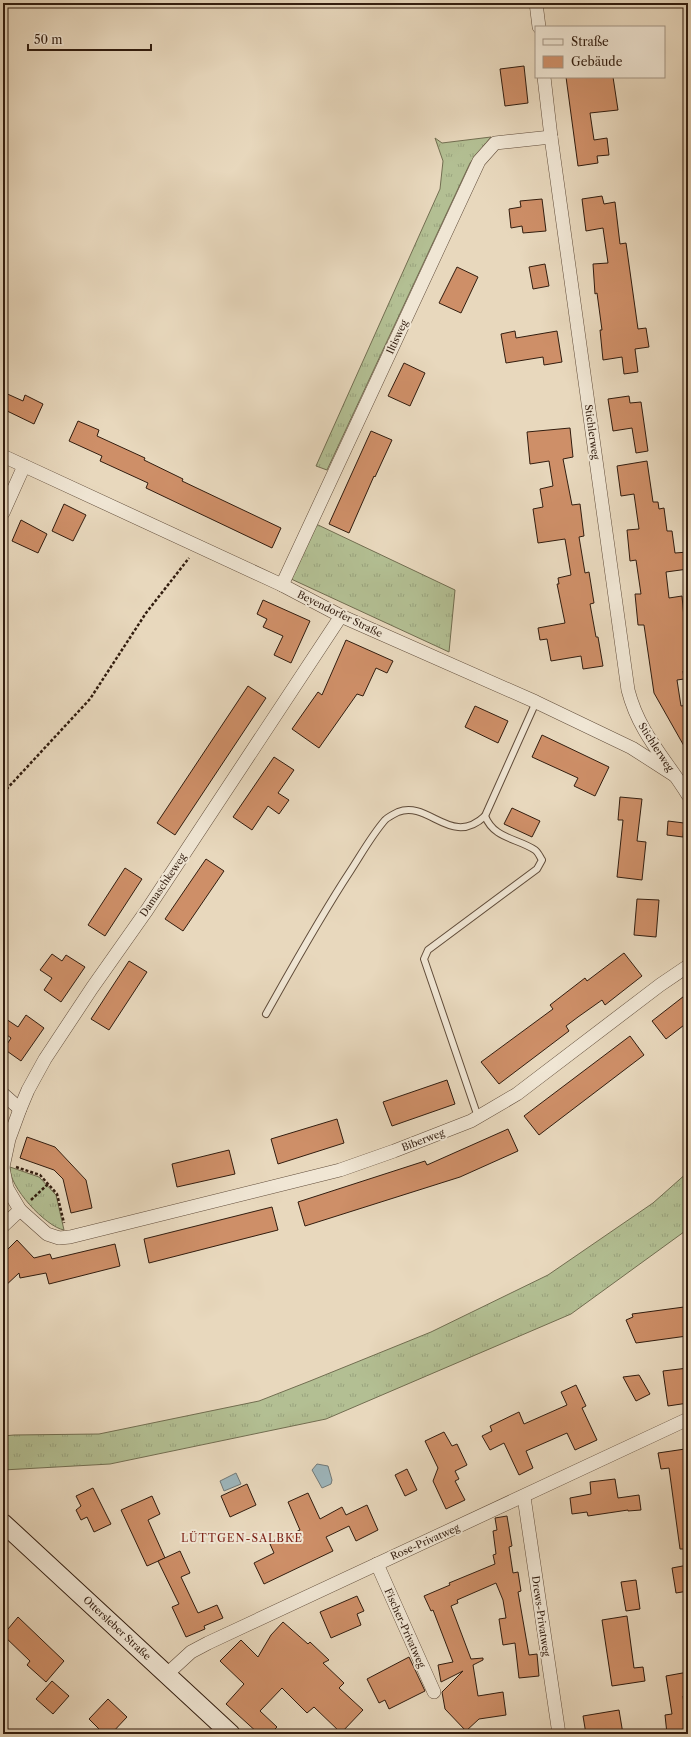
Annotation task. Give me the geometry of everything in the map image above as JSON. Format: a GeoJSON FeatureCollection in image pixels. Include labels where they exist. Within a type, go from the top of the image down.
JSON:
{"type":"FeatureCollection","features":[{"type":"Feature","properties":{"kind":"main road","name":"Ottersleber Straße"},"geometry":{"type":"LineString","coordinates":[[3,1523],[231,1734]]}},
{"type":"Feature","properties":{"kind":"street"},"geometry":{"type":"LineString","coordinates":[[536,3],[539,26]]}},
{"type":"Feature","properties":{"kind":"street","name":"Stichlerweg"},"geometry":{"type":"LineString","coordinates":[[544,78],[628,690],[635,712],[646,735],[688,795]]}},
{"type":"Feature","properties":{"kind":"street","name":"Iltisweg"},"geometry":{"type":"LineString","coordinates":[[282,585],[479,161],[495,143],[551,137]]}},
{"type":"Feature","properties":{"kind":"street","name":"Beyendorfer Straße"},"geometry":{"type":"LineString","coordinates":[[3,456],[282,585],[341,616],[536,702],[632,748],[674,775]]}},
{"type":"Feature","properties":{"kind":"street"},"geometry":{"type":"LineString","coordinates":[[3,513],[24,466]]}},
{"type":"Feature","properties":{"kind":"street","name":"Damaschkeweg"},"geometry":{"type":"LineString","coordinates":[[68,1238],[56,1237],[47,1234],[20,1210],[7,1188],[3,1162],[9,1139],[28,1090],[54,1045],[147,910],[341,616]]}},
{"type":"Feature","properties":{"kind":"street","name":"Biberweg"},"geometry":{"type":"LineString","coordinates":[[68,1238],[340,1170],[394,1151],[478,1117],[517,1094],[660,985],[688,967]]}},
{"type":"Feature","properties":{"kind":"street"},"geometry":{"type":"LineString","coordinates":[[3,1094],[20,1109]]}},
{"type":"Feature","properties":{"kind":"street"},"geometry":{"type":"LineString","coordinates":[[3,1226],[20,1210]]}},
{"type":"Feature","properties":{"kind":"street","name":"Rose-Privatweg"},"geometry":{"type":"LineString","coordinates":[[167,1674],[197,1648],[524,1497],[688,1419]]}},
{"type":"Feature","properties":{"kind":"street","name":"Drews-Privatweg"},"geometry":{"type":"LineString","coordinates":[[524,1497],[559,1734]]}},
{"type":"Feature","properties":{"kind":"street","name":"Fischer-Privatweg"},"geometry":{"type":"LineString","coordinates":[[377,1564],[434,1692]]}},
{"type":"Feature","properties":{"kind":"lane"},"geometry":{"type":"LineString","coordinates":[[266,1014],[335,894],[374,835],[387,819],[398,812],[408,810],[421,813],[455,827],[468,827],[478,822],[485,816],[536,702]]}},
{"type":"Feature","properties":{"kind":"lane"},"geometry":{"type":"LineString","coordinates":[[478,1117],[424,959],[428,950],[537,869],[542,860],[536,850],[499,834],[488,825],[485,816]]}},
{"type":"Feature","properties":{"kind":"path"},"geometry":{"type":"LineString","coordinates":[[3,793],[90,699],[146,614],[198,547]]}},
{"type":"Feature","properties":{"kind":"path"},"geometry":{"type":"LineString","coordinates":[[3,1162],[40,1174],[57,1194],[68,1238]]}},
{"type":"Feature","properties":{"kind":"path"},"geometry":{"type":"LineString","coordinates":[[20,1210],[48,1184]]}},
{"type":"Feature","properties":{"kind":"green space"},"geometry":{"type":"Polygon","coordinates":[[[491,137],[470,163],[327,470],[316,466],[440,189],[443,161],[435,138],[442,143],[491,137]]]}},
{"type":"Feature","properties":{"kind":"green space"},"geometry":{"type":"Polygon","coordinates":[[[316,524],[455,590],[449,652],[289,578],[316,524]]]}},
{"type":"Feature","properties":{"kind":"green space"},"geometry":{"type":"Polygon","coordinates":[[[10,1167],[39,1177],[56,1195],[64,1230],[56,1227],[38,1214],[21,1194],[15,1184],[11,1175],[10,1167]]]}},
{"type":"Feature","properties":{"kind":"green space"},"geometry":{"type":"Polygon","coordinates":[[[688,1172],[688,1229],[571,1314],[326,1419],[110,1464],[3,1470],[3,1436],[99,1434],[259,1401],[431,1332],[548,1275],[653,1203],[688,1172]]]}},
{"type":"Feature","properties":{"kind":"water"},"geometry":{"type":"Polygon","coordinates":[[[317,1464],[328,1466],[332,1480],[331,1484],[322,1488],[312,1470],[317,1464]]]}},
{"type":"Feature","properties":{"kind":"water"},"geometry":{"type":"Polygon","coordinates":[[[236,1473],[241,1484],[224,1491],[220,1481],[236,1473]]]}},
{"type":"Feature","properties":{"kind":"building"},"geometry":{"type":"Polygon","coordinates":[[[524,66],[528,103],[505,106],[500,69],[524,66]]]}},
{"type":"Feature","properties":{"kind":"building"},"geometry":{"type":"Polygon","coordinates":[[[566,78],[613,78],[618,110],[590,113],[594,140],[607,138],[609,155],[597,156],[598,163],[578,166],[566,78]]]}},
{"type":"Feature","properties":{"kind":"building"},"geometry":{"type":"Polygon","coordinates":[[[602,196],[604,204],[615,202],[620,244],[626,243],[638,329],[646,328],[649,347],[635,349],[638,372],[624,374],[622,357],[603,360],[600,330],[602,330],[597,293],[595,294],[593,264],[608,263],[603,228],[586,231],[582,199],[602,196]]]}},
{"type":"Feature","properties":{"kind":"building"},"geometry":{"type":"Polygon","coordinates":[[[542,199],[546,231],[523,233],[522,226],[511,228],[509,209],[521,207],[520,201],[542,199]]]}},
{"type":"Feature","properties":{"kind":"building"},"geometry":{"type":"Polygon","coordinates":[[[545,264],[549,286],[533,289],[529,267],[545,264]]]}},
{"type":"Feature","properties":{"kind":"building"},"geometry":{"type":"Polygon","coordinates":[[[457,267],[478,277],[461,313],[439,303],[457,267]]]}},
{"type":"Feature","properties":{"kind":"building"},"geometry":{"type":"Polygon","coordinates":[[[515,331],[516,338],[557,331],[562,362],[544,365],[543,357],[506,363],[501,334],[515,331]]]}},
{"type":"Feature","properties":{"kind":"building"},"geometry":{"type":"Polygon","coordinates":[[[404,363],[425,373],[410,406],[388,396],[404,363]]]}},
{"type":"Feature","properties":{"kind":"building"},"geometry":{"type":"Polygon","coordinates":[[[3,392],[23,401],[25,395],[43,404],[34,424],[3,409],[3,392]]]}},
{"type":"Feature","properties":{"kind":"building"},"geometry":{"type":"Polygon","coordinates":[[[629,396],[630,403],[641,402],[648,451],[636,453],[632,428],[613,431],[608,399],[629,396]]]}},
{"type":"Feature","properties":{"kind":"building"},"geometry":{"type":"Polygon","coordinates":[[[78,421],[99,430],[97,436],[145,458],[144,460],[183,479],[182,481],[281,528],[272,548],[146,488],[148,483],[100,461],[102,456],[69,441],[78,421]]]}},
{"type":"Feature","properties":{"kind":"building"},"geometry":{"type":"Polygon","coordinates":[[[570,428],[573,457],[563,459],[572,505],[580,504],[584,536],[579,537],[585,573],[589,572],[594,603],[590,604],[603,666],[583,669],[581,656],[551,661],[547,639],[540,640],[538,628],[565,623],[557,584],[559,584],[558,578],[571,575],[565,539],[538,543],[533,509],[543,507],[540,489],[553,486],[549,461],[530,464],[527,432],[570,428]]]}},
{"type":"Feature","properties":{"kind":"building"},"geometry":{"type":"Polygon","coordinates":[[[371,431],[392,440],[375,477],[374,476],[349,533],[329,524],[371,431]]]}},
{"type":"Feature","properties":{"kind":"building"},"geometry":{"type":"Polygon","coordinates":[[[647,461],[653,502],[658,502],[659,509],[664,508],[667,531],[672,531],[675,553],[688,552],[688,569],[666,572],[669,598],[682,596],[684,618],[688,617],[688,670],[683,671],[684,679],[677,680],[681,706],[688,705],[688,753],[654,693],[644,625],[638,625],[635,594],[641,594],[636,560],[630,561],[627,530],[639,529],[634,494],[621,496],[617,466],[647,461]]]}},
{"type":"Feature","properties":{"kind":"building"},"geometry":{"type":"Polygon","coordinates":[[[64,504],[86,515],[73,541],[52,531],[64,504]]]}},
{"type":"Feature","properties":{"kind":"building"},"geometry":{"type":"Polygon","coordinates":[[[21,520],[47,534],[38,553],[12,541],[21,520]]]}},
{"type":"Feature","properties":{"kind":"building"},"geometry":{"type":"Polygon","coordinates":[[[263,600],[310,621],[291,663],[274,655],[283,636],[263,627],[267,619],[257,614],[263,600]]]}},
{"type":"Feature","properties":{"kind":"building"},"geometry":{"type":"Polygon","coordinates":[[[346,640],[393,661],[387,673],[376,668],[363,696],[357,694],[319,748],[292,729],[318,692],[322,695],[346,640]]]}},
{"type":"Feature","properties":{"kind":"building"},"geometry":{"type":"Polygon","coordinates":[[[248,686],[266,698],[175,835],[157,823],[248,686]]]}},
{"type":"Feature","properties":{"kind":"building"},"geometry":{"type":"Polygon","coordinates":[[[475,706],[508,721],[498,743],[465,727],[475,706]]]}},
{"type":"Feature","properties":{"kind":"building"},"geometry":{"type":"Polygon","coordinates":[[[542,735],[609,767],[595,796],[574,786],[578,778],[532,757],[542,735]]]}},
{"type":"Feature","properties":{"kind":"building"},"geometry":{"type":"Polygon","coordinates":[[[274,757],[294,770],[278,793],[289,800],[279,814],[268,806],[252,830],[233,817],[274,757]]]}},
{"type":"Feature","properties":{"kind":"building"},"geometry":{"type":"Polygon","coordinates":[[[620,797],[642,799],[637,841],[646,842],[642,880],[617,877],[623,820],[618,820],[620,797]]]}},
{"type":"Feature","properties":{"kind":"building"},"geometry":{"type":"Polygon","coordinates":[[[512,808],[540,821],[532,837],[504,824],[512,808]]]}},
{"type":"Feature","properties":{"kind":"building"},"geometry":{"type":"Polygon","coordinates":[[[668,821],[684,823],[683,837],[667,835],[668,821]]]}},
{"type":"Feature","properties":{"kind":"building"},"geometry":{"type":"Polygon","coordinates":[[[206,859],[224,871],[183,931],[165,919],[206,859]]]}},
{"type":"Feature","properties":{"kind":"building"},"geometry":{"type":"Polygon","coordinates":[[[125,868],[142,879],[105,936],[88,925],[125,868]]]}},
{"type":"Feature","properties":{"kind":"building"},"geometry":{"type":"Polygon","coordinates":[[[637,899],[659,900],[656,937],[634,935],[637,899]]]}},
{"type":"Feature","properties":{"kind":"building"},"geometry":{"type":"Polygon","coordinates":[[[624,953],[642,976],[605,1005],[602,1000],[566,1026],[569,1031],[499,1084],[481,1062],[553,1009],[550,1005],[585,978],[587,981],[624,953]]]}},
{"type":"Feature","properties":{"kind":"building"},"geometry":{"type":"Polygon","coordinates":[[[52,954],[62,961],[66,955],[85,967],[61,1002],[44,990],[52,978],[40,970],[52,954]]]}},
{"type":"Feature","properties":{"kind":"building"},"geometry":{"type":"Polygon","coordinates":[[[129,961],[147,972],[109,1030],[91,1019],[129,961]]]}},
{"type":"Feature","properties":{"kind":"building"},"geometry":{"type":"Polygon","coordinates":[[[688,993],[688,1022],[666,1039],[652,1021],[688,993]]]}},
{"type":"Feature","properties":{"kind":"building"},"geometry":{"type":"Polygon","coordinates":[[[26,1015],[44,1028],[21,1061],[4,1049],[11,1038],[3,1032],[3,1017],[18,1027],[26,1015]]]}},
{"type":"Feature","properties":{"kind":"building"},"geometry":{"type":"Polygon","coordinates":[[[630,1036],[644,1055],[539,1135],[524,1116],[630,1036]]]}},
{"type":"Feature","properties":{"kind":"building"},"geometry":{"type":"Polygon","coordinates":[[[447,1080],[455,1104],[392,1126],[383,1102],[447,1080]]]}},
{"type":"Feature","properties":{"kind":"building"},"geometry":{"type":"Polygon","coordinates":[[[337,1119],[344,1143],[278,1164],[271,1139],[337,1119]]]}},
{"type":"Feature","properties":{"kind":"building"},"geometry":{"type":"Polygon","coordinates":[[[508,1129],[518,1151],[460,1177],[305,1226],[298,1202],[425,1161],[427,1165],[508,1129]]]}},
{"type":"Feature","properties":{"kind":"building"},"geometry":{"type":"Polygon","coordinates":[[[27,1137],[55,1147],[86,1180],[92,1208],[71,1213],[63,1179],[54,1170],[20,1158],[27,1137]]]}},
{"type":"Feature","properties":{"kind":"building"},"geometry":{"type":"Polygon","coordinates":[[[229,1150],[235,1174],[177,1187],[172,1164],[229,1150]]]}},
{"type":"Feature","properties":{"kind":"building"},"geometry":{"type":"Polygon","coordinates":[[[272,1207],[278,1230],[149,1263],[144,1239],[272,1207]]]}},
{"type":"Feature","properties":{"kind":"building"},"geometry":{"type":"Polygon","coordinates":[[[17,1240],[34,1258],[50,1254],[52,1259],[115,1244],[120,1266],[49,1284],[46,1273],[20,1278],[19,1273],[3,1288],[3,1254],[17,1240]]]}},
{"type":"Feature","properties":{"kind":"building"},"geometry":{"type":"Polygon","coordinates":[[[684,1307],[687,1336],[636,1343],[626,1320],[633,1317],[632,1314],[684,1307]]]}},
{"type":"Feature","properties":{"kind":"building"},"geometry":{"type":"Polygon","coordinates":[[[688,1368],[688,1403],[668,1406],[663,1371],[688,1368]]]}},
{"type":"Feature","properties":{"kind":"building"},"geometry":{"type":"Polygon","coordinates":[[[639,1375],[650,1394],[636,1401],[623,1377],[639,1375]]]}},
{"type":"Feature","properties":{"kind":"building"},"geometry":{"type":"Polygon","coordinates":[[[576,1385],[586,1406],[582,1408],[597,1440],[575,1450],[567,1433],[526,1451],[533,1468],[519,1475],[504,1443],[490,1450],[482,1436],[492,1431],[490,1426],[519,1412],[524,1424],[567,1405],[561,1392],[576,1385]]]}},
{"type":"Feature","properties":{"kind":"building"},"geometry":{"type":"Polygon","coordinates":[[[444,1432],[452,1446],[457,1444],[467,1465],[455,1471],[459,1479],[455,1481],[465,1500],[446,1509],[433,1481],[438,1468],[425,1441],[444,1432]]]}},
{"type":"Feature","properties":{"kind":"building"},"geometry":{"type":"Polygon","coordinates":[[[685,1449],[688,1467],[688,1549],[680,1549],[669,1468],[661,1469],[658,1453],[685,1449]]]}},
{"type":"Feature","properties":{"kind":"building"},"geometry":{"type":"Polygon","coordinates":[[[407,1469],[417,1490],[405,1496],[395,1475],[407,1469]]]}},
{"type":"Feature","properties":{"kind":"building"},"geometry":{"type":"Polygon","coordinates":[[[615,1479],[618,1498],[639,1495],[641,1510],[628,1510],[588,1516],[587,1512],[572,1514],[570,1498],[591,1494],[590,1482],[615,1479]]]}},
{"type":"Feature","properties":{"kind":"building"},"geometry":{"type":"Polygon","coordinates":[[[247,1484],[256,1505],[230,1517],[221,1496],[247,1484]]]}},
{"type":"Feature","properties":{"kind":"building"},"geometry":{"type":"Polygon","coordinates":[[[93,1488],[111,1524],[94,1532],[87,1517],[81,1520],[76,1510],[81,1506],[76,1496],[93,1488]]]}},
{"type":"Feature","properties":{"kind":"building"},"geometry":{"type":"Polygon","coordinates":[[[308,1493],[320,1519],[342,1507],[346,1515],[367,1505],[378,1530],[356,1541],[349,1526],[326,1537],[333,1551],[264,1584],[254,1563],[274,1553],[270,1544],[300,1530],[288,1502],[308,1493]]]}},
{"type":"Feature","properties":{"kind":"building"},"geometry":{"type":"Polygon","coordinates":[[[152,1496],[160,1514],[148,1520],[165,1558],[147,1566],[121,1510],[152,1496]]]}},
{"type":"Feature","properties":{"kind":"building"},"geometry":{"type":"Polygon","coordinates":[[[507,1516],[512,1546],[509,1547],[513,1573],[518,1572],[521,1591],[518,1592],[529,1655],[537,1654],[539,1676],[519,1678],[515,1643],[503,1645],[499,1619],[506,1618],[503,1600],[496,1583],[457,1600],[458,1603],[451,1606],[471,1659],[483,1658],[483,1660],[473,1665],[478,1696],[503,1692],[506,1715],[479,1719],[466,1731],[445,1709],[442,1692],[463,1671],[441,1682],[438,1665],[453,1662],[433,1610],[431,1611],[424,1596],[450,1585],[449,1583],[495,1564],[493,1555],[496,1554],[493,1531],[497,1530],[495,1518],[507,1516]]]}},
{"type":"Feature","properties":{"kind":"building"},"geometry":{"type":"Polygon","coordinates":[[[180,1551],[190,1573],[181,1577],[198,1613],[217,1605],[223,1618],[204,1626],[205,1629],[186,1637],[172,1607],[179,1604],[158,1561],[180,1551]]]}},
{"type":"Feature","properties":{"kind":"building"},"geometry":{"type":"Polygon","coordinates":[[[688,1565],[688,1591],[676,1593],[672,1568],[688,1565]]]}},
{"type":"Feature","properties":{"kind":"building"},"geometry":{"type":"Polygon","coordinates":[[[636,1580],[640,1609],[626,1611],[621,1582],[636,1580]]]}},
{"type":"Feature","properties":{"kind":"building"},"geometry":{"type":"Polygon","coordinates":[[[357,1596],[364,1611],[357,1614],[361,1625],[331,1638],[320,1612],[357,1596]]]}},
{"type":"Feature","properties":{"kind":"building"},"geometry":{"type":"Polygon","coordinates":[[[627,1616],[634,1668],[643,1667],[645,1681],[612,1686],[602,1620],[627,1616]]]}},
{"type":"Feature","properties":{"kind":"building"},"geometry":{"type":"Polygon","coordinates":[[[18,1617],[64,1661],[46,1682],[27,1665],[30,1661],[3,1635],[18,1617]]]}},
{"type":"Feature","properties":{"kind":"building"},"geometry":{"type":"Polygon","coordinates":[[[283,1622],[308,1644],[310,1642],[329,1660],[323,1663],[344,1683],[339,1688],[363,1710],[341,1733],[314,1707],[307,1713],[282,1688],[260,1711],[277,1727],[270,1734],[259,1734],[226,1704],[244,1684],[220,1661],[241,1640],[258,1657],[271,1635],[283,1622]]]}},
{"type":"Feature","properties":{"kind":"building"},"geometry":{"type":"Polygon","coordinates":[[[409,1657],[425,1691],[389,1709],[385,1700],[379,1703],[367,1679],[409,1657]]]}},
{"type":"Feature","properties":{"kind":"building"},"geometry":{"type":"Polygon","coordinates":[[[688,1672],[688,1695],[683,1696],[688,1734],[667,1734],[665,1715],[672,1714],[666,1676],[688,1672]]]}},
{"type":"Feature","properties":{"kind":"building"},"geometry":{"type":"Polygon","coordinates":[[[52,1681],[69,1696],[53,1714],[36,1699],[52,1681]]]}},
{"type":"Feature","properties":{"kind":"building"},"geometry":{"type":"Polygon","coordinates":[[[108,1699],[127,1717],[111,1734],[104,1734],[89,1719],[108,1699]]]}},
{"type":"Feature","properties":{"kind":"building"},"geometry":{"type":"Polygon","coordinates":[[[619,1710],[623,1734],[586,1734],[583,1716],[619,1710]]]}},
{"type":"Feature","properties":{"kind":"district","name":"LÜTTGEN-SALBKE"},"geometry":{"type":"Point","coordinates":[242,1538]}}]}
